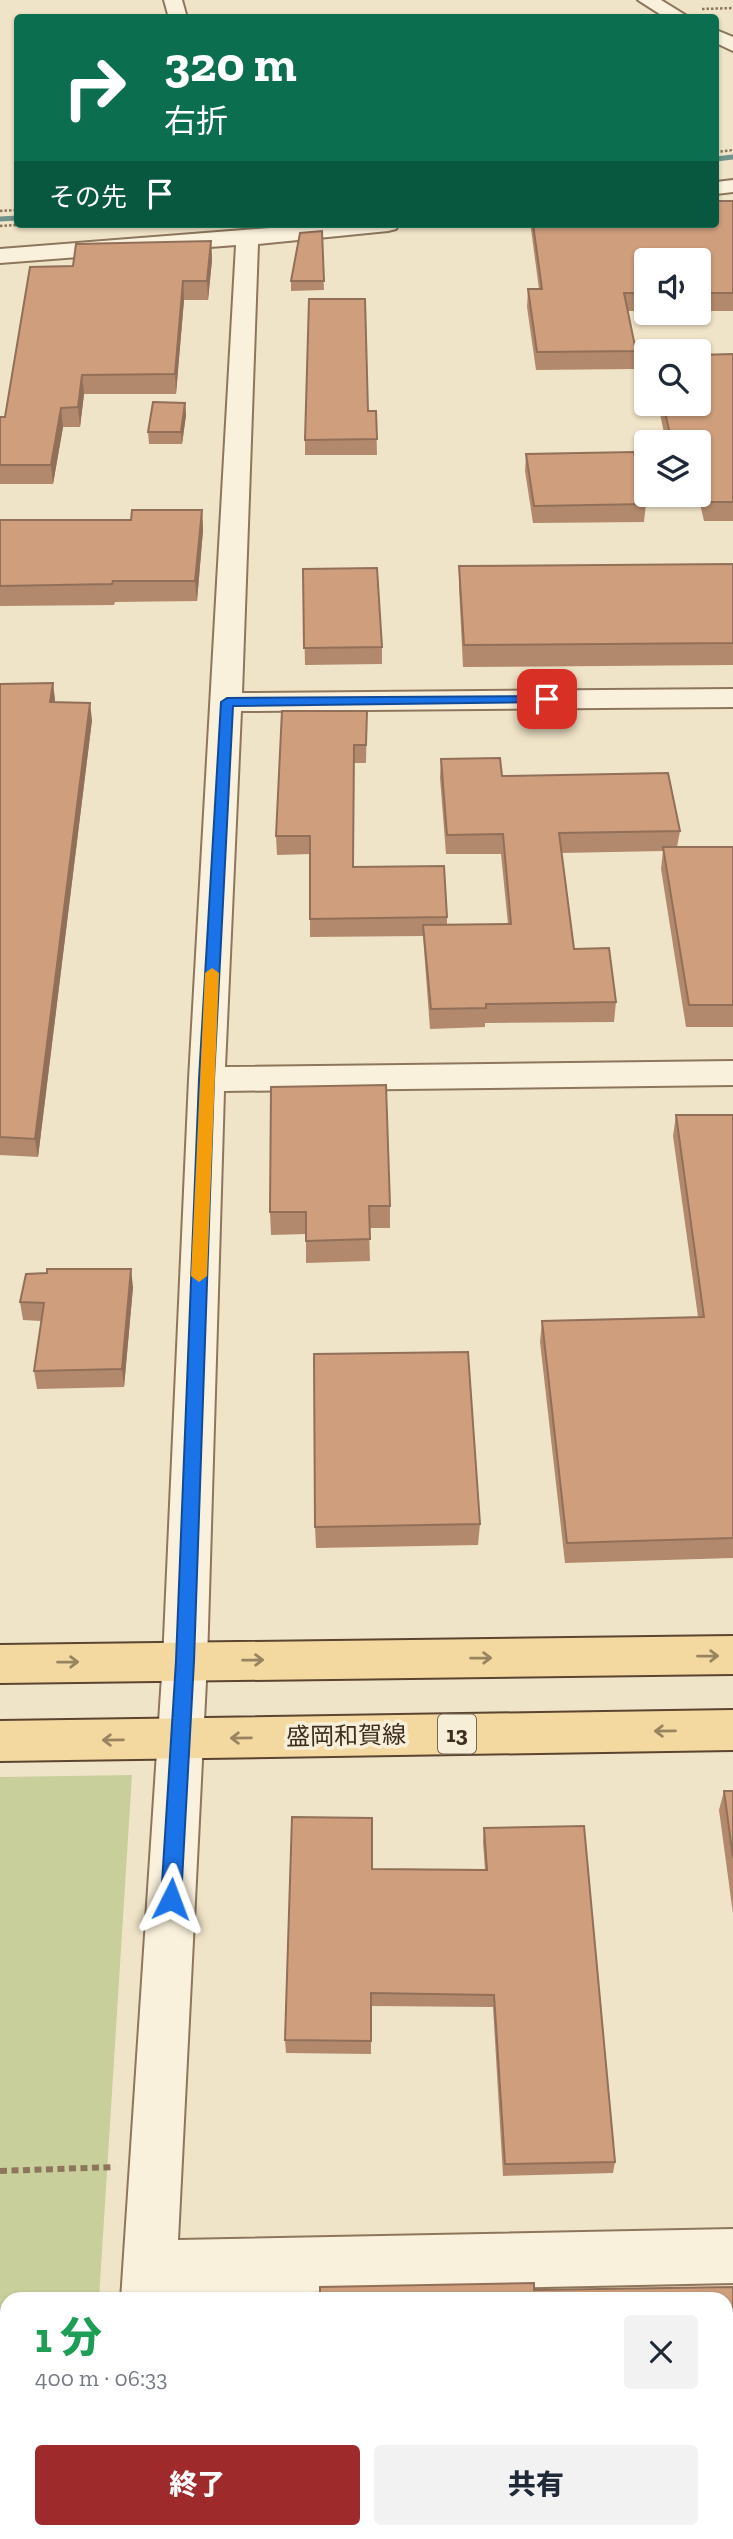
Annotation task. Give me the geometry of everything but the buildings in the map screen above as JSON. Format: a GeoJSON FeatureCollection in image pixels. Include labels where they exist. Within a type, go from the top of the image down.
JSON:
{"type":"FeatureCollection","features":[{"type":"Feature","properties":{"kind":"main road"},"geometry":{"type":"LineString","coordinates":[[0,1664],[733,1655]]}},
{"type":"Feature","properties":{"kind":"main road","name":"盛岡和賀線"},"geometry":{"type":"LineString","coordinates":[[0,1741],[733,1730]]}},
{"type":"Feature","properties":{"kind":"street"},"geometry":{"type":"LineString","coordinates":[[647,0],[673,14]]}},
{"type":"Feature","properties":{"kind":"street"},"geometry":{"type":"LineString","coordinates":[[0,256],[348,228]]}},
{"type":"Feature","properties":{"kind":"street"},"geometry":{"type":"LineString","coordinates":[[247,238],[207,1079],[185,1661],[148,2284],[733,2256]]}},
{"type":"Feature","properties":{"kind":"street"},"geometry":{"type":"LineString","coordinates":[[227,702],[733,698]]}},
{"type":"Feature","properties":{"kind":"street"},"geometry":{"type":"LineString","coordinates":[[207,1079],[733,1073]]}},
{"type":"Feature","properties":{"kind":"path"},"geometry":{"type":"LineString","coordinates":[[0,2171],[155,2166]]}},
{"type":"Feature","properties":{"kind":"green space"},"geometry":{"type":"Polygon","coordinates":[[[132,1775],[99,2292],[0,2292],[0,1777],[132,1775]]]}},
{"type":"Feature","properties":{"kind":"waterway"},"geometry":{"type":"LineString","coordinates":[[719,159],[733,157]]}},
{"type":"Feature","properties":{"kind":"waterway"},"geometry":{"type":"LineString","coordinates":[[0,219],[14,218]]}},
{"type":"Feature","properties":{"kind":"slow traffic"},"geometry":{"type":"LineString","coordinates":[[199,1276],[212,973]]}},
{"type":"Feature","properties":{"kind":"route"},"geometry":{"type":"LineString","coordinates":[[171,1899],[185,1661],[207,1079],[227,702],[547,699]]}}]}
